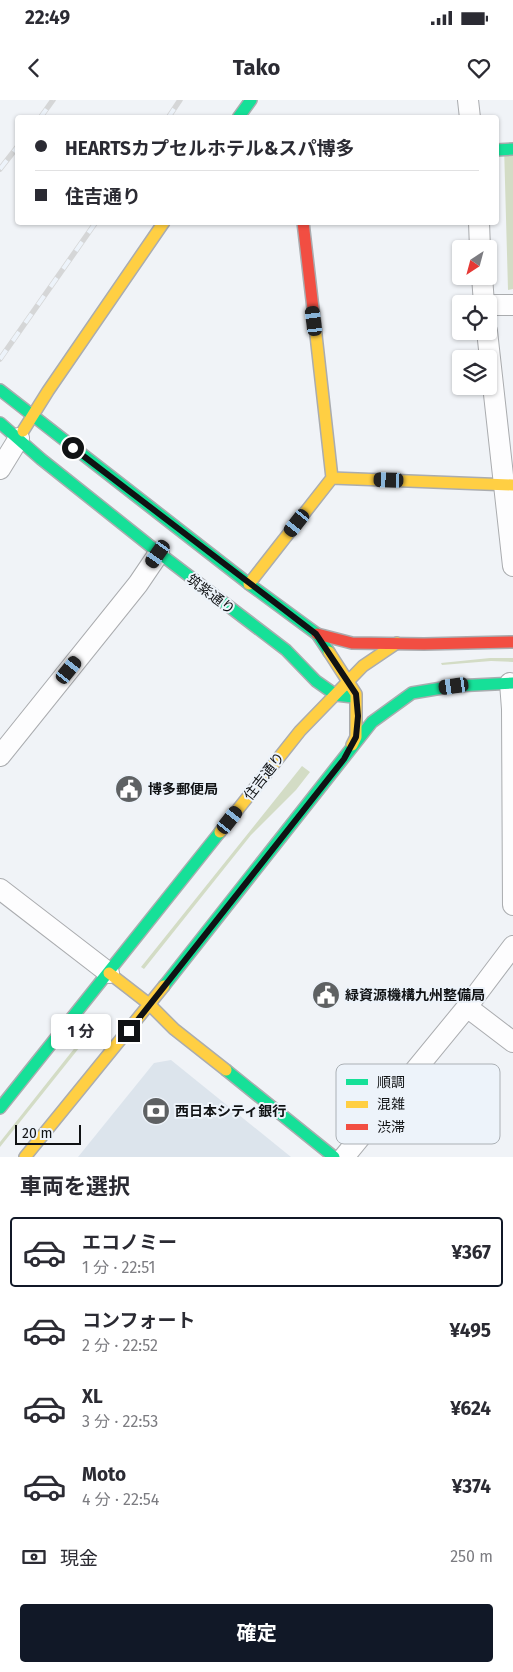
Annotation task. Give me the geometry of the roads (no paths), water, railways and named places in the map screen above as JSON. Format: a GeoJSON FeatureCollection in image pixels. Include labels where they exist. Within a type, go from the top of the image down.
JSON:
{"type":"FeatureCollection","features":[{"type":"Feature","properties":{"kind":"street"},"geometry":{"type":"LineString","coordinates":[[240,115],[250,100]]}},
{"type":"Feature","properties":{"kind":"street"},"geometry":{"type":"LineString","coordinates":[[468,100],[470,115]]}},
{"type":"Feature","properties":{"kind":"street"},"geometry":{"type":"LineString","coordinates":[[499,150],[513,149]]}},
{"type":"Feature","properties":{"kind":"street"},"geometry":{"type":"LineString","coordinates":[[0,468],[32,416],[162,225]]}},
{"type":"Feature","properties":{"kind":"street"},"geometry":{"type":"LineString","coordinates":[[249,584],[332,478],[303,225]]}},
{"type":"Feature","properties":{"kind":"street"},"geometry":{"type":"LineString","coordinates":[[479,225],[480,240]]}},
{"type":"Feature","properties":{"kind":"street"},"geometry":{"type":"LineString","coordinates":[[497,305],[513,304]]}},
{"type":"Feature","properties":{"kind":"street"},"geometry":{"type":"LineString","coordinates":[[488,340],[509,485],[513,566]]}},
{"type":"Feature","properties":{"kind":"street"},"geometry":{"type":"LineString","coordinates":[[0,390],[316,634],[356,694],[362,698],[356,737],[344,759]]}},
{"type":"Feature","properties":{"kind":"street","name":"筑紫通り"},"geometry":{"type":"LineString","coordinates":[[0,423],[41,459],[158,554],[286,650],[316,682],[336,695],[362,698]]}},
{"type":"Feature","properties":{"kind":"street"},"geometry":{"type":"LineString","coordinates":[[332,478],[509,485]]}},
{"type":"Feature","properties":{"kind":"street"},"geometry":{"type":"LineString","coordinates":[[0,756],[138,584],[158,554]]}},
{"type":"Feature","properties":{"kind":"street"},"geometry":{"type":"LineString","coordinates":[[316,634],[352,643],[513,642]]}},
{"type":"Feature","properties":{"kind":"street","name":"住吉通り"},"geometry":{"type":"LineString","coordinates":[[0,1108],[300,731],[363,666],[397,644]]}},
{"type":"Feature","properties":{"kind":"street"},"geometry":{"type":"LineString","coordinates":[[297,662],[314,689],[310,713],[300,731]]}},
{"type":"Feature","properties":{"kind":"street"},"geometry":{"type":"LineString","coordinates":[[394,694],[454,686],[511,683],[513,905]]}},
{"type":"Feature","properties":{"kind":"street"},"geometry":{"type":"LineString","coordinates":[[25,1157],[149,1004],[372,722],[412,693]]}},
{"type":"Feature","properties":{"kind":"street"},"geometry":{"type":"LineString","coordinates":[[0,889],[149,1004],[174,1029],[334,1157]]}},
{"type":"Feature","properties":{"kind":"street"},"geometry":{"type":"LineString","coordinates":[[421,1064],[468,1007],[513,946]]}},
{"type":"Feature","properties":{"kind":"street"},"geometry":{"type":"LineString","coordinates":[[468,1007],[513,1042]]}},
{"type":"Feature","properties":{"kind":"street"},"geometry":{"type":"LineString","coordinates":[[344,1157],[355,1144]]}},
{"type":"Feature","properties":{"kind":"railway"},"geometry":{"type":"LineString","coordinates":[[42,115],[53,100]]}},
{"type":"Feature","properties":{"kind":"railway"},"geometry":{"type":"LineString","coordinates":[[170,115],[180,100]]}},
{"type":"Feature","properties":{"kind":"railway"},"geometry":{"type":"LineString","coordinates":[[0,169],[15,150]]}},
{"type":"Feature","properties":{"kind":"railway"},"geometry":{"type":"LineString","coordinates":[[0,359],[94,225]]}},
{"type":"Feature","properties":{"kind":"place","name":"博多郵便局"},"geometry":{"type":"Point","coordinates":[129,789]}},
{"type":"Feature","properties":{"kind":"place","name":"緑資源機構九州整備局"},"geometry":{"type":"Point","coordinates":[326,995]}},
{"type":"Feature","properties":{"kind":"place","name":"西日本シティ銀行"},"geometry":{"type":"Point","coordinates":[156,1111]}}]}
